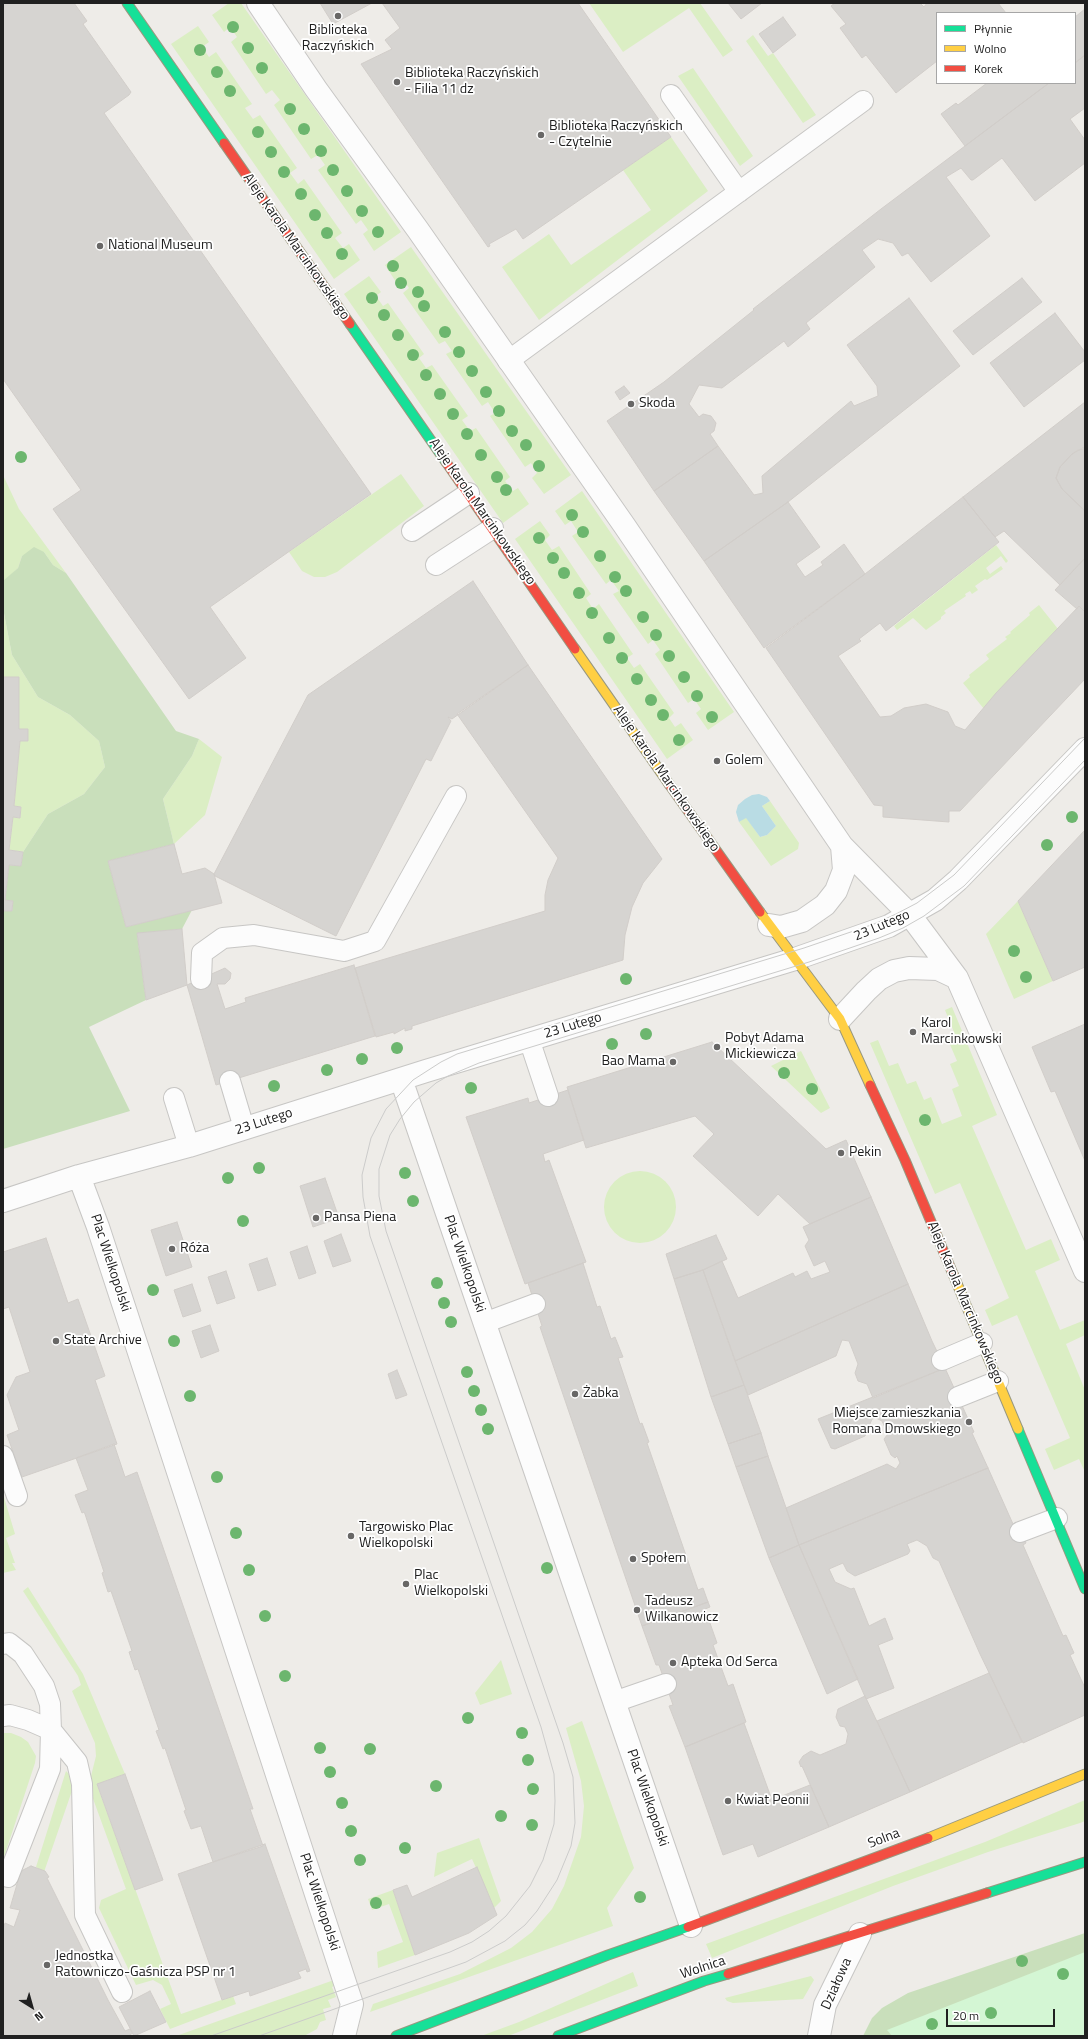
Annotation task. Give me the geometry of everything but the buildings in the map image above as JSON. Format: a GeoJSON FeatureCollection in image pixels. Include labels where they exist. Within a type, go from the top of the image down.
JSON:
{"type":"FeatureCollection","features":[{"type":"Feature","properties":{"kind":"street"},"geometry":{"type":"LineString","coordinates":[[258,3],[316,89],[619,519],[842,846],[910,915],[957,978],[1085,1271]]}},
{"type":"Feature","properties":{"kind":"street","name":"Aleje Karola Marcinkowskiego"},"geometry":{"type":"LineString","coordinates":[[131,4],[741,886],[840,1018],[905,1160],[1085,1589]]}},
{"type":"Feature","properties":{"kind":"street","name":"23 Lutego"},"geometry":{"type":"LineString","coordinates":[[3,1201],[80,1176],[189,1146],[529,1039],[795,959],[883,928],[910,915],[935,900],[958,880],[1085,749]]}},
{"type":"Feature","properties":{"kind":"street"},"geometry":{"type":"LineString","coordinates":[[769,925],[781,927],[802,921],[825,905],[836,891],[844,870],[842,846]]}},
{"type":"Feature","properties":{"kind":"street"},"geometry":{"type":"LineString","coordinates":[[840,1018],[870,987],[894,971],[909,968],[938,969],[957,978]]}},
{"type":"Feature","properties":{"kind":"street","name":"Plac Wielkopolski"},"geometry":{"type":"LineString","coordinates":[[401,1079],[691,1926]]}},
{"type":"Feature","properties":{"kind":"street","name":"Plac Wielkopolski"},"geometry":{"type":"LineString","coordinates":[[80,1176],[349,1994],[352,2004],[344,2036]]}},
{"type":"Feature","properties":{"kind":"street","name":"Solna"},"geometry":{"type":"LineString","coordinates":[[691,1926],[971,1822],[1085,1774]]}},
{"type":"Feature","properties":{"kind":"street"},"geometry":{"type":"LineString","coordinates":[[860,1934],[1085,1862]]}},
{"type":"Feature","properties":{"kind":"street"},"geometry":{"type":"LineString","coordinates":[[396,2036],[608,1955],[691,1926]]}},
{"type":"Feature","properties":{"kind":"street","name":"Wolnica"},"geometry":{"type":"LineString","coordinates":[[558,2036],[704,1982],[860,1934]]}},
{"type":"Feature","properties":{"kind":"street","name":"Działowa"},"geometry":{"type":"LineString","coordinates":[[819,2036],[825,2005],[860,1934]]}},
{"type":"Feature","properties":{"kind":"lane"},"geometry":{"type":"LineString","coordinates":[[671,96],[739,192]]}},
{"type":"Feature","properties":{"kind":"lane"},"geometry":{"type":"LineString","coordinates":[[508,361],[863,101]]}},
{"type":"Feature","properties":{"kind":"lane"},"geometry":{"type":"LineString","coordinates":[[412,531],[469,493]]}},
{"type":"Feature","properties":{"kind":"lane"},"geometry":{"type":"LineString","coordinates":[[436,565],[493,528]]}},
{"type":"Feature","properties":{"kind":"lane"},"geometry":{"type":"LineString","coordinates":[[200,979],[202,953],[223,938],[254,935],[344,951],[375,942],[456,796]]}},
{"type":"Feature","properties":{"kind":"lane"},"geometry":{"type":"LineString","coordinates":[[529,1039],[548,1096]]}},
{"type":"Feature","properties":{"kind":"lane"},"geometry":{"type":"LineString","coordinates":[[230,1081],[244,1128]]}},
{"type":"Feature","properties":{"kind":"lane"},"geometry":{"type":"LineString","coordinates":[[174,1098],[189,1146]]}},
{"type":"Feature","properties":{"kind":"lane"},"geometry":{"type":"LineString","coordinates":[[484,1323],[535,1304]]}},
{"type":"Feature","properties":{"kind":"lane"},"geometry":{"type":"LineString","coordinates":[[942,1360],[982,1343]]}},
{"type":"Feature","properties":{"kind":"lane"},"geometry":{"type":"LineString","coordinates":[[958,1397],[998,1381]]}},
{"type":"Feature","properties":{"kind":"lane"},"geometry":{"type":"LineString","coordinates":[[3,1456],[17,1496]]}},
{"type":"Feature","properties":{"kind":"lane"},"geometry":{"type":"LineString","coordinates":[[1020,1532],[1056,1518]]}},
{"type":"Feature","properties":{"kind":"lane"},"geometry":{"type":"LineString","coordinates":[[3,1644],[9,1643],[23,1654],[44,1686],[50,1704],[50,1769],[8,1877]]}},
{"type":"Feature","properties":{"kind":"lane"},"geometry":{"type":"LineString","coordinates":[[614,1702],[666,1684]]}},
{"type":"Feature","properties":{"kind":"lane"},"geometry":{"type":"LineString","coordinates":[[3,1716],[10,1715],[28,1720],[50,1730],[77,1762],[82,1784],[85,1915],[122,1992]]}},
{"type":"Feature","properties":{"kind":"green space"},"geometry":{"type":"Polygon","coordinates":[[[229,3],[241,3],[401,232],[374,251],[363,234],[368,230],[361,220],[356,224],[318,170],[325,165],[318,155],[311,159],[274,105],[280,100],[272,90],[266,94],[231,42],[237,37],[230,27],[224,32],[212,15],[229,3]]]}},
{"type":"Feature","properties":{"kind":"green space"},"geometry":{"type":"Polygon","coordinates":[[[589,3],[700,3],[733,50],[723,57],[689,8],[623,52],[589,3]]]}},
{"type":"Feature","properties":{"kind":"green space"},"geometry":{"type":"Polygon","coordinates":[[[198,26],[209,42],[202,47],[209,57],[216,52],[252,104],[245,108],[253,119],[260,115],[297,168],[290,173],[298,184],[304,179],[342,233],[335,238],[343,248],[349,244],[360,260],[334,279],[171,44],[198,26]]]}},
{"type":"Feature","properties":{"kind":"green space"},"geometry":{"type":"Polygon","coordinates":[[[753,35],[768,56],[773,53],[816,115],[803,123],[746,41],[753,35]]]}},
{"type":"Feature","properties":{"kind":"green space"},"geometry":{"type":"Polygon","coordinates":[[[693,68],[753,156],[740,166],[678,76],[693,68]]]}},
{"type":"Feature","properties":{"kind":"green space"},"geometry":{"type":"Polygon","coordinates":[[[671,137],[708,191],[539,320],[502,267],[549,234],[571,265],[651,210],[623,170],[671,137]]]}},
{"type":"Feature","properties":{"kind":"green space"},"geometry":{"type":"Polygon","coordinates":[[[411,247],[571,475],[544,494],[532,478],[537,473],[531,463],[525,467],[490,416],[495,413],[488,402],[482,406],[446,354],[452,351],[445,341],[439,344],[403,293],[409,288],[402,278],[396,282],[385,265],[411,247]]]}},
{"type":"Feature","properties":{"kind":"green space"},"geometry":{"type":"Polygon","coordinates":[[[369,276],[381,292],[376,296],[383,306],[388,303],[424,354],[419,358],[426,368],[432,365],[468,416],[462,420],[470,431],[476,428],[510,477],[505,481],[513,491],[518,488],[529,504],[503,523],[344,294],[369,276]]]}},
{"type":"Feature","properties":{"kind":"green space"},"geometry":{"type":"Polygon","coordinates":[[[401,474],[424,506],[337,572],[325,577],[314,577],[302,571],[289,552],[401,474]]]}},
{"type":"Feature","properties":{"kind":"green space"},"geometry":{"type":"Polygon","coordinates":[[[3,475],[19,509],[66,573],[53,565],[44,552],[22,556],[18,568],[3,583],[3,475]]]}},
{"type":"Feature","properties":{"kind":"green space"},"geometry":{"type":"Polygon","coordinates":[[[582,491],[734,712],[708,730],[696,713],[701,709],[694,699],[688,703],[655,654],[660,650],[653,640],[648,644],[613,594],[619,591],[611,580],[606,584],[572,536],[578,532],[571,521],[565,525],[555,511],[582,491]]]}},
{"type":"Feature","properties":{"kind":"green space"},"geometry":{"type":"Polygon","coordinates":[[[540,521],[550,535],[545,540],[552,550],[559,546],[591,594],[586,598],[593,609],[599,604],[633,654],[627,658],[634,668],[640,664],[674,713],[669,718],[675,727],[681,723],[693,740],[667,759],[515,539],[540,521]]]}},
{"type":"Feature","properties":{"kind":"green space"},"geometry":{"type":"Polygon","coordinates":[[[996,545],[1008,561],[1006,563],[1001,556],[986,568],[990,574],[1001,566],[1003,569],[975,586],[978,590],[972,594],[970,591],[965,594],[966,596],[944,611],[946,613],[941,617],[941,619],[926,630],[913,618],[897,630],[894,626],[996,545]]]}},
{"type":"Feature","properties":{"kind":"green space"},"geometry":{"type":"Polygon","coordinates":[[[34,547],[44,552],[53,565],[66,573],[176,731],[199,739],[192,756],[163,799],[174,844],[108,861],[126,927],[192,910],[182,929],[137,934],[146,1000],[89,1027],[130,1111],[3,1149],[3,918],[4,911],[12,911],[13,901],[5,900],[9,865],[21,866],[23,852],[48,814],[84,794],[105,767],[99,741],[70,715],[38,697],[12,655],[3,608],[3,581],[18,568],[22,556],[34,547]]]}},
{"type":"Feature","properties":{"kind":"green space"},"geometry":{"type":"Polygon","coordinates":[[[1039,605],[1058,629],[984,709],[963,683],[970,677],[969,675],[989,659],[986,655],[1007,639],[1005,637],[1039,605]]]}},
{"type":"Feature","properties":{"kind":"green space"},"geometry":{"type":"Polygon","coordinates":[[[3,608],[12,655],[38,697],[70,715],[99,741],[105,767],[84,794],[48,814],[23,852],[9,850],[13,817],[20,818],[21,807],[14,806],[20,741],[28,741],[28,729],[19,729],[19,678],[3,677],[3,608]]]}},
{"type":"Feature","properties":{"kind":"green space"},"geometry":{"type":"Polygon","coordinates":[[[199,739],[222,757],[205,815],[174,844],[163,799],[192,756],[199,739]]]}},
{"type":"Feature","properties":{"kind":"green space"},"geometry":{"type":"Polygon","coordinates":[[[770,801],[799,843],[798,849],[771,866],[739,822],[746,817],[760,837],[767,835],[776,826],[762,806],[770,801]]]}},
{"type":"Feature","properties":{"kind":"green space"},"geometry":{"type":"Polygon","coordinates":[[[1018,901],[1053,981],[1014,999],[986,934],[1018,901]]]}},
{"type":"Feature","properties":{"kind":"green space"},"geometry":{"type":"Polygon","coordinates":[[[952,1007],[997,1115],[972,1126],[1026,1250],[1051,1239],[1060,1260],[1035,1271],[1060,1330],[1085,1320],[1085,1335],[1066,1344],[1085,1390],[1085,1472],[1079,1459],[1054,1470],[1045,1449],[1070,1438],[1017,1315],[992,1326],[985,1310],[1009,1298],[960,1183],[935,1194],[870,1043],[878,1040],[889,1066],[898,1063],[907,1084],[916,1081],[924,1100],[931,1097],[942,1124],[962,1116],[952,1089],[959,1086],[950,1064],[957,1061],[948,1040],[956,1037],[945,1010],[952,1007]]]}},
{"type":"Feature","properties":{"kind":"green space"},"geometry":{"type":"Polygon","coordinates":[[[801,1051],[830,1108],[821,1113],[771,1066],[801,1051]]]}},
{"type":"Feature","properties":{"kind":"green space"},"geometry":{"type":"Polygon","coordinates":[[[640,1171],[654,1174],[666,1181],[673,1193],[676,1207],[673,1221],[666,1233],[654,1240],[640,1243],[626,1240],[614,1233],[607,1221],[604,1207],[607,1193],[614,1181],[626,1174],[640,1171]]]}},
{"type":"Feature","properties":{"kind":"green space"},"geometry":{"type":"Polygon","coordinates":[[[3,1494],[15,1534],[6,1538],[15,1563],[12,1563],[16,1570],[3,1573],[3,1494]]]}},
{"type":"Feature","properties":{"kind":"green space"},"geometry":{"type":"Polygon","coordinates":[[[28,1587],[83,1674],[125,1774],[97,1785],[181,2014],[233,1996],[236,2004],[170,2029],[160,2009],[171,2004],[162,1985],[153,1980],[136,1985],[99,1908],[101,1900],[126,1889],[89,1784],[96,1756],[95,1743],[72,1691],[81,1685],[78,1676],[23,1591],[28,1587]]]}},
{"type":"Feature","properties":{"kind":"green space"},"geometry":{"type":"Polygon","coordinates":[[[501,1660],[512,1694],[480,1705],[475,1693],[501,1660]]]}},
{"type":"Feature","properties":{"kind":"green space"},"geometry":{"type":"Polygon","coordinates":[[[582,1721],[634,1868],[607,1908],[613,1926],[370,2012],[373,2004],[460,1974],[511,1948],[532,1932],[552,1909],[564,1886],[581,1837],[584,1806],[581,1781],[566,1728],[582,1721]]]}},
{"type":"Feature","properties":{"kind":"green space"},"geometry":{"type":"Polygon","coordinates":[[[3,1733],[11,1733],[21,1737],[28,1742],[36,1756],[3,1860],[3,1733]]]}},
{"type":"Feature","properties":{"kind":"green space"},"geometry":{"type":"Polygon","coordinates":[[[66,1771],[72,1777],[74,1785],[44,1872],[36,1867],[66,1771]]]}},
{"type":"Feature","properties":{"kind":"green space"},"geometry":{"type":"Polygon","coordinates":[[[1085,1800],[1085,1821],[1080,1823],[988,1852],[893,1886],[712,1958],[706,1944],[985,1842],[1085,1800]]]}},
{"type":"Feature","properties":{"kind":"green space"},"geometry":{"type":"Polygon","coordinates":[[[479,1838],[501,1901],[494,1908],[472,1859],[434,1877],[437,1853],[479,1838]]]}},
{"type":"Feature","properties":{"kind":"green space"},"geometry":{"type":"Polygon","coordinates":[[[393,1890],[415,1955],[378,1968],[377,1952],[403,1942],[389,1904],[372,1910],[368,1899],[393,1890]]]}},
{"type":"Feature","properties":{"kind":"green space"},"geometry":{"type":"Polygon","coordinates":[[[1085,1933],[1085,2036],[863,2036],[872,2018],[882,2008],[908,1993],[1085,1933]]]}},
{"type":"Feature","properties":{"kind":"green space"},"geometry":{"type":"Polygon","coordinates":[[[1085,1952],[1085,2036],[892,2036],[887,2030],[1085,1952]]]}},
{"type":"Feature","properties":{"kind":"green space"},"geometry":{"type":"Polygon","coordinates":[[[633,1972],[638,1986],[508,2036],[481,2036],[519,2022],[633,1972]]]}},
{"type":"Feature","properties":{"kind":"green space"},"geometry":{"type":"Polygon","coordinates":[[[811,1976],[814,1980],[803,1999],[733,2003],[727,2001],[725,1998],[811,1976]]]}},
{"type":"Feature","properties":{"kind":"green space"},"geometry":{"type":"Polygon","coordinates":[[[334,1980],[336,1985],[332,1987],[336,1997],[328,2000],[331,2007],[323,2009],[326,2020],[320,2022],[317,2029],[304,2036],[176,2036],[334,1980]]]}},
{"type":"Feature","properties":{"kind":"water"},"geometry":{"type":"Polygon","coordinates":[[[759,794],[767,797],[770,801],[762,806],[776,826],[767,835],[760,837],[746,818],[739,822],[736,812],[738,805],[745,799],[752,795],[759,794]]]}},
{"type":"Feature","properties":{"kind":"tram line"},"geometry":{"type":"LineString","coordinates":[[211,2036],[450,1952],[472,1942],[489,1931],[506,1916],[530,1886],[543,1860],[554,1824],[554,1774],[541,1727],[370,1236],[363,1197],[362,1175],[371,1138],[386,1109],[413,1080],[441,1062],[457,1054],[804,948],[874,924],[917,903],[954,875],[1085,738]]}},
{"type":"Feature","properties":{"kind":"tram line"},"geometry":{"type":"LineString","coordinates":[[259,2036],[466,1962],[505,1941],[525,1925],[537,1911],[557,1880],[571,1846],[575,1823],[573,1777],[563,1743],[386,1231],[379,1196],[379,1169],[390,1135],[400,1119],[414,1102],[436,1083],[448,1076],[479,1063],[809,962],[879,938],[903,928],[924,916],[964,886],[1085,760]]}},
{"type":"Feature","properties":{"kind":"traffic: fast"},"geometry":{"type":"LineString","coordinates":[[127,3],[224,143]]}},
{"type":"Feature","properties":{"kind":"traffic: fast"},"geometry":{"type":"LineString","coordinates":[[350,324],[446,462]]}},
{"type":"Feature","properties":{"kind":"traffic: fast"},"geometry":{"type":"LineString","coordinates":[[1018,1429],[1085,1589]]}},
{"type":"Feature","properties":{"kind":"traffic: fast"},"geometry":{"type":"LineString","coordinates":[[987,1893],[1085,1862]]}},
{"type":"Feature","properties":{"kind":"traffic: fast"},"geometry":{"type":"LineString","coordinates":[[396,2036],[608,1955],[688,1927]]}},
{"type":"Feature","properties":{"kind":"traffic: fast"},"geometry":{"type":"LineString","coordinates":[[558,2036],[704,1981],[728,1974]]}},
{"type":"Feature","properties":{"kind":"traffic: slow"},"geometry":{"type":"LineString","coordinates":[[575,649],[669,784]]}},
{"type":"Feature","properties":{"kind":"traffic: slow"},"geometry":{"type":"LineString","coordinates":[[760,912],[840,1019],[870,1085]]}},
{"type":"Feature","properties":{"kind":"traffic: slow"},"geometry":{"type":"LineString","coordinates":[[953,1274],[1018,1429]]}},
{"type":"Feature","properties":{"kind":"traffic: slow"},"geometry":{"type":"LineString","coordinates":[[928,1838],[1085,1774]]}},
{"type":"Feature","properties":{"kind":"traffic: jam"},"geometry":{"type":"LineString","coordinates":[[224,143],[350,324]]}},
{"type":"Feature","properties":{"kind":"traffic: jam"},"geometry":{"type":"LineString","coordinates":[[446,462],[575,649]]}},
{"type":"Feature","properties":{"kind":"traffic: jam"},"geometry":{"type":"LineString","coordinates":[[669,784],[760,912]]}},
{"type":"Feature","properties":{"kind":"traffic: jam"},"geometry":{"type":"LineString","coordinates":[[870,1085],[905,1160],[953,1274]]}},
{"type":"Feature","properties":{"kind":"traffic: jam"},"geometry":{"type":"LineString","coordinates":[[688,1927],[928,1838]]}},
{"type":"Feature","properties":{"kind":"traffic: jam"},"geometry":{"type":"LineString","coordinates":[[728,1974],[987,1893]]}},
{"type":"Feature","properties":{"kind":"place","name":"Biblioteka Raczyńskich"},"geometry":{"type":"Point","coordinates":[338,16]}},
{"type":"Feature","properties":{"kind":"place","name":"Biblioteka Raczyńskich - Filia 11 dz"},"geometry":{"type":"Point","coordinates":[397,82]}},
{"type":"Feature","properties":{"kind":"place","name":"Biblioteka Raczyńskich - Czytelnie"},"geometry":{"type":"Point","coordinates":[541,135]}},
{"type":"Feature","properties":{"kind":"place","name":"National Museum"},"geometry":{"type":"Point","coordinates":[100,246]}},
{"type":"Feature","properties":{"kind":"place","name":"Skoda"},"geometry":{"type":"Point","coordinates":[631,404]}},
{"type":"Feature","properties":{"kind":"place","name":"Golem"},"geometry":{"type":"Point","coordinates":[717,761]}},
{"type":"Feature","properties":{"kind":"place","name":"Karol Marcinkowski"},"geometry":{"type":"Point","coordinates":[913,1032]}},
{"type":"Feature","properties":{"kind":"place","name":"Pobyt Adama Mickiewicza"},"geometry":{"type":"Point","coordinates":[717,1047]}},
{"type":"Feature","properties":{"kind":"place","name":"Bao Mama"},"geometry":{"type":"Point","coordinates":[673,1062]}},
{"type":"Feature","properties":{"kind":"place","name":"Pekin"},"geometry":{"type":"Point","coordinates":[841,1153]}},
{"type":"Feature","properties":{"kind":"place","name":"Pansa Piena"},"geometry":{"type":"Point","coordinates":[316,1218]}},
{"type":"Feature","properties":{"kind":"place","name":"Róża"},"geometry":{"type":"Point","coordinates":[172,1249]}},
{"type":"Feature","properties":{"kind":"place","name":"State Archive"},"geometry":{"type":"Point","coordinates":[56,1341]}},
{"type":"Feature","properties":{"kind":"place","name":"Żabka"},"geometry":{"type":"Point","coordinates":[575,1394]}},
{"type":"Feature","properties":{"kind":"place","name":"Miejsce zamieszkania Romana Dmowskiego"},"geometry":{"type":"Point","coordinates":[969,1422]}},
{"type":"Feature","properties":{"kind":"place","name":"Targowisko Plac Wielkopolski"},"geometry":{"type":"Point","coordinates":[351,1536]}},
{"type":"Feature","properties":{"kind":"place","name":"Społem"},"geometry":{"type":"Point","coordinates":[633,1559]}},
{"type":"Feature","properties":{"kind":"place","name":"Plac Wielkopolski"},"geometry":{"type":"Point","coordinates":[406,1584]}},
{"type":"Feature","properties":{"kind":"place","name":"Tadeusz Wilkanowicz"},"geometry":{"type":"Point","coordinates":[637,1610]}},
{"type":"Feature","properties":{"kind":"place","name":"Apteka Od Serca"},"geometry":{"type":"Point","coordinates":[673,1663]}},
{"type":"Feature","properties":{"kind":"place","name":"Kwiat Peonii"},"geometry":{"type":"Point","coordinates":[728,1801]}},
{"type":"Feature","properties":{"kind":"place","name":"Jednostka Ratowniczo-Gaśnicza PSP nr 1"},"geometry":{"type":"Point","coordinates":[47,1965]}}]}
